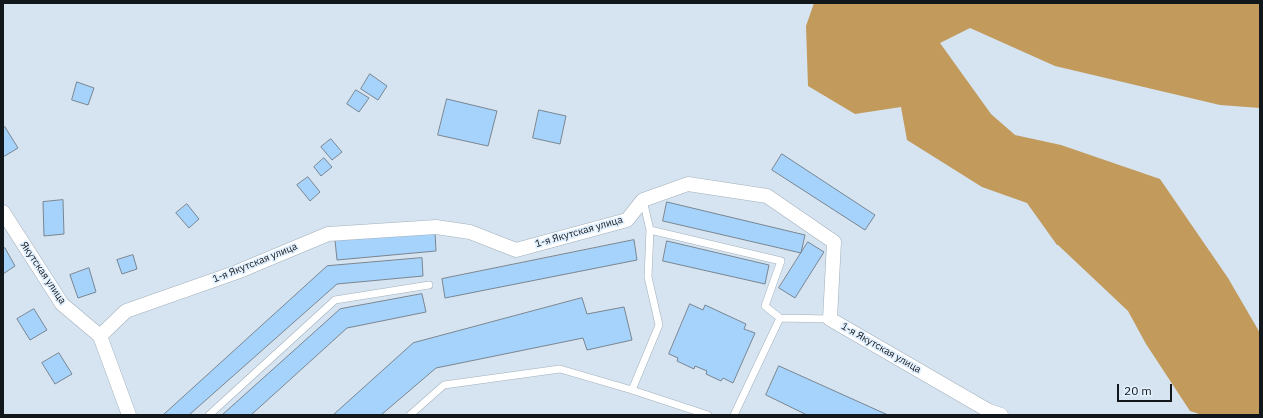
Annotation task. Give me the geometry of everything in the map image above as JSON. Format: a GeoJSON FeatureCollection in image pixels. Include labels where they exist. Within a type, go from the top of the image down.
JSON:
{"type":"FeatureCollection","features":[{"type":"Feature","properties":{"kind":"street","name":"1-я Якутская улица"},"geometry":{"type":"LineString","coordinates":[[100,336],[126,311],[237,272],[328,234],[436,227],[470,232],[516,250],[627,220],[643,200],[688,184],[767,196],[834,242],[830,319],[990,411],[1001,415]]}},
{"type":"Feature","properties":{"kind":"street","name":"Якутская улица"},"geometry":{"type":"LineString","coordinates":[[3,212],[62,304],[100,336],[129,415]]}},
{"type":"Feature","properties":{"kind":"lane"},"geometry":{"type":"LineString","coordinates":[[632,390],[659,325],[648,277],[650,230],[643,200]]}},
{"type":"Feature","properties":{"kind":"lane"},"geometry":{"type":"LineString","coordinates":[[650,230],[781,261],[765,306],[780,318],[830,319]]}},
{"type":"Feature","properties":{"kind":"lane"},"geometry":{"type":"LineString","coordinates":[[209,415],[335,300],[429,285]]}},
{"type":"Feature","properties":{"kind":"lane"},"geometry":{"type":"LineString","coordinates":[[734,415],[780,318]]}},
{"type":"Feature","properties":{"kind":"lane"},"geometry":{"type":"LineString","coordinates":[[410,415],[444,385],[560,370],[632,390],[708,415]]}},
{"type":"Feature","properties":{"kind":"shaded area"},"geometry":{"type":"Polygon","coordinates":[[[814,3],[1260,3],[1260,108],[1220,105],[1055,66],[970,28],[940,43],[991,114],[1015,135],[1061,145],[1160,179],[1228,278],[1260,333],[1260,415],[1202,415],[1190,411],[1146,344],[1128,311],[1057,245],[1027,203],[982,187],[907,140],[901,107],[855,114],[808,86],[806,26],[814,3]]]}},
{"type":"Feature","properties":{"kind":"building"},"geometry":{"type":"Polygon","coordinates":[[[370,74],[387,86],[378,100],[361,89],[370,74]]]}},
{"type":"Feature","properties":{"kind":"building"},"geometry":{"type":"Polygon","coordinates":[[[77,82],[94,88],[88,105],[72,100],[77,82]]]}},
{"type":"Feature","properties":{"kind":"building"},"geometry":{"type":"Polygon","coordinates":[[[356,90],[369,98],[359,112],[347,104],[356,90]]]}},
{"type":"Feature","properties":{"kind":"building"},"geometry":{"type":"Polygon","coordinates":[[[447,99],[497,111],[488,146],[438,135],[447,99]]]}},
{"type":"Feature","properties":{"kind":"building"},"geometry":{"type":"Polygon","coordinates":[[[539,110],[566,116],[560,144],[533,138],[539,110]]]}},
{"type":"Feature","properties":{"kind":"building"},"geometry":{"type":"Polygon","coordinates":[[[5,127],[18,148],[3,157],[3,128],[5,127]]]}},
{"type":"Feature","properties":{"kind":"building"},"geometry":{"type":"Polygon","coordinates":[[[331,139],[342,152],[332,160],[321,147],[331,139]]]}},
{"type":"Feature","properties":{"kind":"building"},"geometry":{"type":"Polygon","coordinates":[[[782,154],[875,215],[865,230],[772,170],[782,154]]]}},
{"type":"Feature","properties":{"kind":"building"},"geometry":{"type":"Polygon","coordinates":[[[324,158],[332,167],[321,176],[314,167],[324,158]]]}},
{"type":"Feature","properties":{"kind":"building"},"geometry":{"type":"Polygon","coordinates":[[[308,177],[320,192],[310,201],[297,185],[308,177]]]}},
{"type":"Feature","properties":{"kind":"building"},"geometry":{"type":"Polygon","coordinates":[[[63,200],[64,234],[44,236],[43,202],[63,200]]]}},
{"type":"Feature","properties":{"kind":"building"},"geometry":{"type":"Polygon","coordinates":[[[667,202],[805,235],[801,253],[663,221],[667,202]]]}},
{"type":"Feature","properties":{"kind":"building"},"geometry":{"type":"Polygon","coordinates":[[[187,204],[199,219],[189,228],[176,213],[187,204]]]}},
{"type":"Feature","properties":{"kind":"building"},"geometry":{"type":"Polygon","coordinates":[[[435,232],[436,251],[337,260],[335,240],[435,232]]]}},
{"type":"Feature","properties":{"kind":"building"},"geometry":{"type":"Polygon","coordinates":[[[634,240],[637,260],[445,298],[442,279],[634,240]]]}},
{"type":"Feature","properties":{"kind":"building"},"geometry":{"type":"Polygon","coordinates":[[[667,241],[769,265],[765,284],[663,261],[667,241]]]}},
{"type":"Feature","properties":{"kind":"building"},"geometry":{"type":"Polygon","coordinates":[[[808,242],[824,252],[795,298],[779,288],[808,242]]]}},
{"type":"Feature","properties":{"kind":"building"},"geometry":{"type":"Polygon","coordinates":[[[5,248],[15,266],[3,274],[3,249],[5,248]]]}},
{"type":"Feature","properties":{"kind":"building"},"geometry":{"type":"Polygon","coordinates":[[[133,255],[137,269],[122,274],[117,260],[133,255]]]}},
{"type":"Feature","properties":{"kind":"building"},"geometry":{"type":"Polygon","coordinates":[[[422,258],[423,276],[337,284],[189,415],[163,415],[327,266],[422,258]]]}},
{"type":"Feature","properties":{"kind":"building"},"geometry":{"type":"Polygon","coordinates":[[[89,268],[96,292],[78,298],[70,275],[89,268]]]}},
{"type":"Feature","properties":{"kind":"building"},"geometry":{"type":"Polygon","coordinates":[[[422,294],[426,312],[347,328],[251,415],[222,415],[340,309],[422,294]]]}},
{"type":"Feature","properties":{"kind":"building"},"geometry":{"type":"Polygon","coordinates":[[[582,298],[587,314],[624,307],[632,340],[587,350],[583,338],[436,368],[381,415],[333,415],[413,343],[582,298]]]}},
{"type":"Feature","properties":{"kind":"building"},"geometry":{"type":"Polygon","coordinates":[[[690,304],[703,310],[705,305],[746,324],[744,329],[755,333],[733,383],[723,378],[721,381],[706,374],[707,371],[695,366],[694,369],[677,361],[678,358],[669,354],[690,304]]]}},
{"type":"Feature","properties":{"kind":"building"},"geometry":{"type":"Polygon","coordinates":[[[34,309],[47,330],[30,340],[17,319],[34,309]]]}},
{"type":"Feature","properties":{"kind":"building"},"geometry":{"type":"Polygon","coordinates":[[[59,353],[72,374],[55,384],[42,363],[59,353]]]}},
{"type":"Feature","properties":{"kind":"building"},"geometry":{"type":"Polygon","coordinates":[[[779,366],[888,415],[807,415],[766,395],[779,366]]]}}]}
